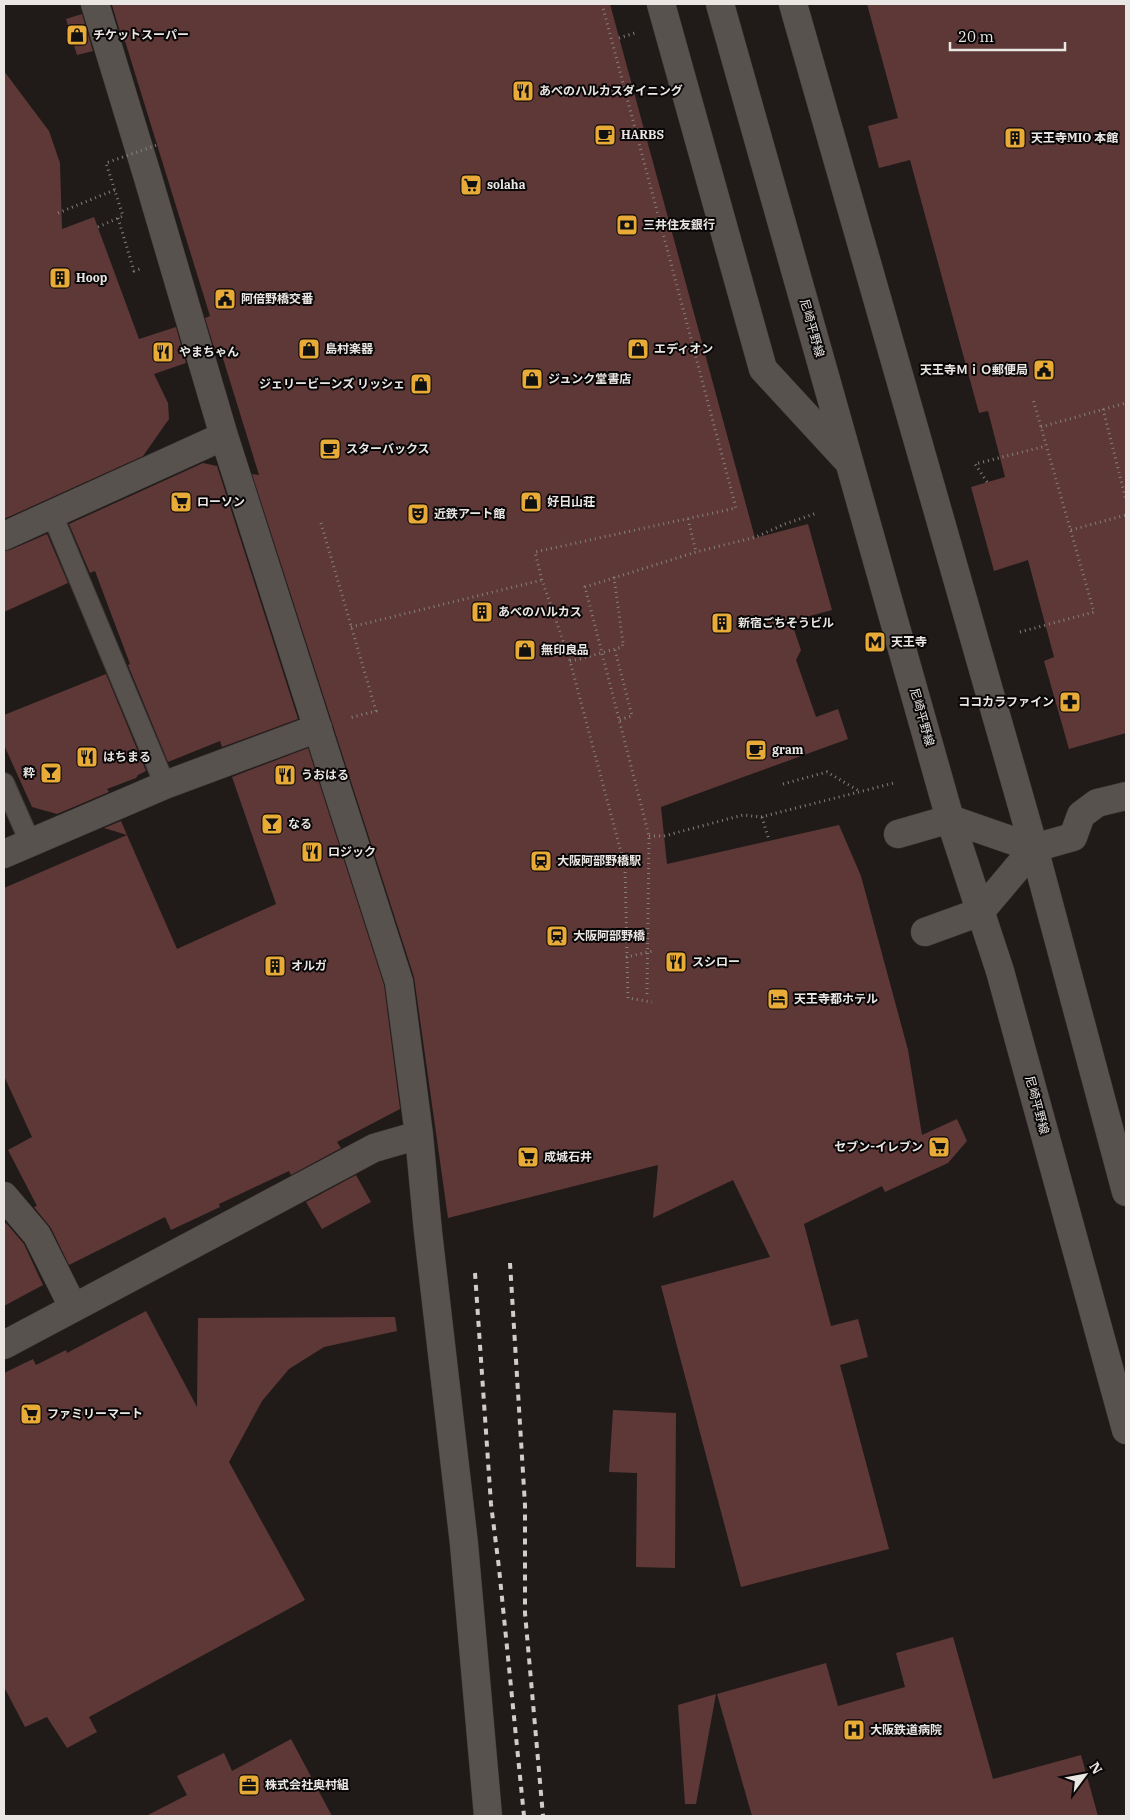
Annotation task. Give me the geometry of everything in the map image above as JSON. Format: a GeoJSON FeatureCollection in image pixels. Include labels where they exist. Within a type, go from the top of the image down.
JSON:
{"type":"FeatureCollection","features":[{"type":"Feature","properties":{"kind":"street"},"geometry":{"type":"LineString","coordinates":[[95,4],[224,436],[330,724],[399,982],[419,1135],[428,1232],[464,1544],[488,1816]]}},
{"type":"Feature","properties":{"kind":"street","name":"尼崎平野線"},"geometry":{"type":"LineString","coordinates":[[720,4],[950,819],[1000,971],[1126,1430]]}},
{"type":"Feature","properties":{"kind":"street"},"geometry":{"type":"LineString","coordinates":[[793,4],[1034,848],[1126,1192]]}},
{"type":"Feature","properties":{"kind":"street"},"geometry":{"type":"LineString","coordinates":[[664,7],[763,369],[850,463]]}},
{"type":"Feature","properties":{"kind":"street"},"geometry":{"type":"LineString","coordinates":[[4,536],[224,436]]}},
{"type":"Feature","properties":{"kind":"street"},"geometry":{"type":"LineString","coordinates":[[4,854],[165,786],[330,724]]}},
{"type":"Feature","properties":{"kind":"street"},"geometry":{"type":"LineString","coordinates":[[925,932],[980,912],[1034,848],[1073,836],[1081,815],[1097,803],[1126,796]]}},
{"type":"Feature","properties":{"kind":"street"},"geometry":{"type":"LineString","coordinates":[[898,834],[950,819],[1034,848]]}},
{"type":"Feature","properties":{"kind":"street"},"geometry":{"type":"LineString","coordinates":[[4,1345],[374,1148],[419,1135]]}},
{"type":"Feature","properties":{"kind":"street"},"geometry":{"type":"LineString","coordinates":[[4,1196],[37,1235],[73,1307]]}},
{"type":"Feature","properties":{"kind":"lane"},"geometry":{"type":"LineString","coordinates":[[52,514],[165,786]]}},
{"type":"Feature","properties":{"kind":"lane"},"geometry":{"type":"LineString","coordinates":[[4,782],[30,842]]}},
{"type":"Feature","properties":{"kind":"path"},"geometry":{"type":"LineString","coordinates":[[602,4],[736,508],[535,552],[542,580],[570,661],[625,867],[628,998],[652,1002]]}},
{"type":"Feature","properties":{"kind":"path"},"geometry":{"type":"LineString","coordinates":[[619,38],[641,31]]}},
{"type":"Feature","properties":{"kind":"path"},"geometry":{"type":"LineString","coordinates":[[98,227],[123,216],[106,163],[157,146]]}},
{"type":"Feature","properties":{"kind":"path"},"geometry":{"type":"LineString","coordinates":[[58,213],[122,187]]}},
{"type":"Feature","properties":{"kind":"path"},"geometry":{"type":"LineString","coordinates":[[1020,632],[1094,612],[1033,399]]}},
{"type":"Feature","properties":{"kind":"path"},"geometry":{"type":"LineString","coordinates":[[1042,427],[1126,403]]}},
{"type":"Feature","properties":{"kind":"path"},"geometry":{"type":"LineString","coordinates":[[1103,410],[1126,500]]}},
{"type":"Feature","properties":{"kind":"path"},"geometry":{"type":"LineString","coordinates":[[987,482],[974,464],[1046,446]]}},
{"type":"Feature","properties":{"kind":"path"},"geometry":{"type":"LineString","coordinates":[[648,994],[649,836],[585,587],[696,552],[756,537],[784,524],[817,513]]}},
{"type":"Feature","properties":{"kind":"path"},"geometry":{"type":"LineString","coordinates":[[1071,530],[1126,515]]}},
{"type":"Feature","properties":{"kind":"path"},"geometry":{"type":"LineString","coordinates":[[688,519],[696,552]]}},
{"type":"Feature","properties":{"kind":"path"},"geometry":{"type":"LineString","coordinates":[[321,523],[376,711],[330,724]]}},
{"type":"Feature","properties":{"kind":"path"},"geometry":{"type":"LineString","coordinates":[[570,661],[622,647],[614,577]]}},
{"type":"Feature","properties":{"kind":"path"},"geometry":{"type":"LineString","coordinates":[[351,627],[542,580]]}},
{"type":"Feature","properties":{"kind":"path"},"geometry":{"type":"LineString","coordinates":[[615,650],[632,716],[619,720]]}},
{"type":"Feature","properties":{"kind":"path"},"geometry":{"type":"LineString","coordinates":[[783,784],[828,772],[860,791]]}},
{"type":"Feature","properties":{"kind":"path"},"geometry":{"type":"LineString","coordinates":[[649,836],[664,836],[743,815],[762,817],[894,783]]}},
{"type":"Feature","properties":{"kind":"path"},"geometry":{"type":"LineString","coordinates":[[762,817],[769,840]]}},
{"type":"Feature","properties":{"kind":"path"},"geometry":{"type":"LineString","coordinates":[[626,957],[653,951]]}},
{"type":"Feature","properties":{"kind":"building","name":"あべのハルカス"},"geometry":{"type":"Polygon","coordinates":[[[610,4],[755,538],[808,524],[832,610],[791,621],[801,650],[796,660],[816,717],[838,709],[848,739],[661,807],[667,864],[839,825],[861,876],[908,1050],[922,1135],[957,1119],[967,1141],[948,1163],[885,1192],[882,1186],[804,1224],[831,1326],[858,1319],[868,1357],[840,1365],[889,1549],[741,1587],[661,1286],[770,1257],[733,1180],[653,1218],[658,1165],[448,1218],[414,977],[252,474],[259,475],[221,352],[216,354],[205,318],[210,316],[125,41],[123,42],[112,5],[610,4]]]}},
{"type":"Feature","properties":{"kind":"building","name":"天王寺MIO 本館"},"geometry":{"type":"Polygon","coordinates":[[[867,4],[1126,4],[1126,733],[1069,749],[1044,661],[1054,657],[1028,560],[994,571],[971,487],[1005,477],[988,411],[979,413],[910,160],[879,168],[868,126],[898,118],[867,4]]]}},
{"type":"Feature","properties":{"kind":"building","name":"チケットスーパー"},"geometry":{"type":"Polygon","coordinates":[[[82,14],[93,51],[77,55],[66,19],[82,14]]]}},
{"type":"Feature","properties":{"kind":"building","name":"Hoop"},"geometry":{"type":"Polygon","coordinates":[[[4,71],[49,131],[60,163],[62,229],[94,217],[139,339],[176,327],[186,363],[154,374],[168,403],[169,419],[143,456],[4,519],[4,71]]]}},
{"type":"Feature","properties":{"kind":"building"},"geometry":{"type":"Polygon","coordinates":[[[203,463],[217,466],[298,719],[222,747],[220,741],[168,762],[128,665],[130,664],[95,571],[90,573],[69,524],[203,463]]]}},
{"type":"Feature","properties":{"kind":"building"},"geometry":{"type":"Polygon","coordinates":[[[47,534],[68,583],[4,612],[4,551],[47,534]]]}},
{"type":"Feature","properties":{"kind":"building"},"geometry":{"type":"Polygon","coordinates":[[[106,674],[146,771],[136,778],[107,789],[109,792],[57,814],[32,807],[4,745],[4,715],[106,674]]]}},
{"type":"Feature","properties":{"kind":"building"},"geometry":{"type":"Polygon","coordinates":[[[308,748],[384,985],[400,1109],[337,1142],[341,1148],[291,1175],[289,1171],[219,1204],[220,1207],[171,1230],[165,1217],[69,1265],[51,1228],[34,1207],[37,1206],[8,1150],[32,1137],[4,1076],[4,888],[127,835],[177,949],[276,904],[232,777],[308,748]]]}},
{"type":"Feature","properties":{"kind":"building"},"geometry":{"type":"Polygon","coordinates":[[[121,821],[127,835],[104,828],[121,821]]]}},
{"type":"Feature","properties":{"kind":"building"},"geometry":{"type":"Polygon","coordinates":[[[356,1175],[371,1202],[322,1229],[306,1202],[356,1175]]]}},
{"type":"Feature","properties":{"kind":"building"},"geometry":{"type":"Polygon","coordinates":[[[6,1223],[24,1244],[43,1285],[4,1306],[4,1224],[6,1223]]]}},
{"type":"Feature","properties":{"kind":"building"},"geometry":{"type":"Polygon","coordinates":[[[146,1311],[197,1407],[198,1318],[395,1317],[397,1331],[324,1347],[289,1369],[262,1401],[229,1462],[305,1600],[89,1717],[97,1732],[67,1748],[47,1717],[25,1727],[4,1687],[4,1373],[33,1359],[36,1365],[66,1350],[67,1353],[146,1311]]]}},
{"type":"Feature","properties":{"kind":"building"},"geometry":{"type":"Polygon","coordinates":[[[613,1410],[676,1413],[675,1568],[636,1567],[637,1473],[609,1472],[613,1410]]]}},
{"type":"Feature","properties":{"kind":"building","name":"大阪鉄道病院"},"geometry":{"type":"Polygon","coordinates":[[[953,1637],[993,1779],[1081,1755],[1098,1816],[752,1816],[717,1694],[826,1663],[838,1706],[905,1687],[896,1653],[953,1637]]]}},
{"type":"Feature","properties":{"kind":"building"},"geometry":{"type":"Polygon","coordinates":[[[716,1694],[696,1804],[685,1804],[678,1705],[716,1694]]]}},
{"type":"Feature","properties":{"kind":"building","name":"株式会社奥村組"},"geometry":{"type":"Polygon","coordinates":[[[291,1739],[332,1816],[146,1816],[187,1795],[177,1776],[224,1753],[232,1771],[291,1739]]]}},
{"type":"Feature","properties":{"kind":"railway"},"geometry":{"type":"LineString","coordinates":[[510,1263],[525,1505],[525,1613],[543,1816]]}},
{"type":"Feature","properties":{"kind":"railway"},"geometry":{"type":"LineString","coordinates":[[475,1273],[491,1504],[524,1816]]}},
{"type":"Feature","properties":{"kind":"place","name":"チケットスーパー"},"geometry":{"type":"Point","coordinates":[77,35]}},
{"type":"Feature","properties":{"kind":"place","name":"あべのハルカスダイニング"},"geometry":{"type":"Point","coordinates":[523,91]}},
{"type":"Feature","properties":{"kind":"place","name":"HARBS"},"geometry":{"type":"Point","coordinates":[605,135]}},
{"type":"Feature","properties":{"kind":"place","name":"天王寺MIO 本館"},"geometry":{"type":"Point","coordinates":[1015,138]}},
{"type":"Feature","properties":{"kind":"place","name":"solaha"},"geometry":{"type":"Point","coordinates":[471,185]}},
{"type":"Feature","properties":{"kind":"place","name":"三井住友銀行"},"geometry":{"type":"Point","coordinates":[627,225]}},
{"type":"Feature","properties":{"kind":"place","name":"Hoop"},"geometry":{"type":"Point","coordinates":[60,278]}},
{"type":"Feature","properties":{"kind":"place","name":"阿倍野橋交番"},"geometry":{"type":"Point","coordinates":[225,299]}},
{"type":"Feature","properties":{"kind":"place","name":"島村楽器"},"geometry":{"type":"Point","coordinates":[309,349]}},
{"type":"Feature","properties":{"kind":"place","name":"エディオン"},"geometry":{"type":"Point","coordinates":[638,349]}},
{"type":"Feature","properties":{"kind":"place","name":"やまちゃん"},"geometry":{"type":"Point","coordinates":[163,352]}},
{"type":"Feature","properties":{"kind":"place","name":"天王寺ＭｉＯ郵便局"},"geometry":{"type":"Point","coordinates":[1044,370]}},
{"type":"Feature","properties":{"kind":"place","name":"ジュンク堂書店"},"geometry":{"type":"Point","coordinates":[532,379]}},
{"type":"Feature","properties":{"kind":"place","name":"ジェリービーンズ リッシェ"},"geometry":{"type":"Point","coordinates":[421,384]}},
{"type":"Feature","properties":{"kind":"place","name":"スターバックス"},"geometry":{"type":"Point","coordinates":[330,449]}},
{"type":"Feature","properties":{"kind":"place","name":"ローソン"},"geometry":{"type":"Point","coordinates":[181,502]}},
{"type":"Feature","properties":{"kind":"place","name":"好日山荘"},"geometry":{"type":"Point","coordinates":[531,502]}},
{"type":"Feature","properties":{"kind":"place","name":"近鉄アート館"},"geometry":{"type":"Point","coordinates":[418,514]}},
{"type":"Feature","properties":{"kind":"place","name":"あべのハルカス"},"geometry":{"type":"Point","coordinates":[482,612]}},
{"type":"Feature","properties":{"kind":"place","name":"新宿ごちそうビル"},"geometry":{"type":"Point","coordinates":[722,623]}},
{"type":"Feature","properties":{"kind":"place","name":"天王寺"},"geometry":{"type":"Point","coordinates":[875,642]}},
{"type":"Feature","properties":{"kind":"place","name":"無印良品"},"geometry":{"type":"Point","coordinates":[525,650]}},
{"type":"Feature","properties":{"kind":"place","name":"ココカラファイン"},"geometry":{"type":"Point","coordinates":[1070,702]}},
{"type":"Feature","properties":{"kind":"place","name":"gram"},"geometry":{"type":"Point","coordinates":[756,750]}},
{"type":"Feature","properties":{"kind":"place","name":"はちまる"},"geometry":{"type":"Point","coordinates":[87,757]}},
{"type":"Feature","properties":{"kind":"place","name":"粋"},"geometry":{"type":"Point","coordinates":[51,773]}},
{"type":"Feature","properties":{"kind":"place","name":"うおはる"},"geometry":{"type":"Point","coordinates":[285,775]}},
{"type":"Feature","properties":{"kind":"place","name":"なる"},"geometry":{"type":"Point","coordinates":[272,824]}},
{"type":"Feature","properties":{"kind":"place","name":"ロジック"},"geometry":{"type":"Point","coordinates":[312,852]}},
{"type":"Feature","properties":{"kind":"place","name":"大阪阿部野橋駅"},"geometry":{"type":"Point","coordinates":[541,861]}},
{"type":"Feature","properties":{"kind":"place","name":"大阪阿部野橋"},"geometry":{"type":"Point","coordinates":[557,936]}},
{"type":"Feature","properties":{"kind":"place","name":"スシロー"},"geometry":{"type":"Point","coordinates":[676,962]}},
{"type":"Feature","properties":{"kind":"place","name":"オルガ"},"geometry":{"type":"Point","coordinates":[275,966]}},
{"type":"Feature","properties":{"kind":"place","name":"天王寺都ホテル"},"geometry":{"type":"Point","coordinates":[778,999]}},
{"type":"Feature","properties":{"kind":"place","name":"セブン-イレブン"},"geometry":{"type":"Point","coordinates":[939,1147]}},
{"type":"Feature","properties":{"kind":"place","name":"成城石井"},"geometry":{"type":"Point","coordinates":[528,1157]}},
{"type":"Feature","properties":{"kind":"place","name":"ファミリーマート"},"geometry":{"type":"Point","coordinates":[31,1414]}},
{"type":"Feature","properties":{"kind":"place","name":"大阪鉄道病院"},"geometry":{"type":"Point","coordinates":[854,1730]}},
{"type":"Feature","properties":{"kind":"place","name":"株式会社奥村組"},"geometry":{"type":"Point","coordinates":[249,1785]}}]}
